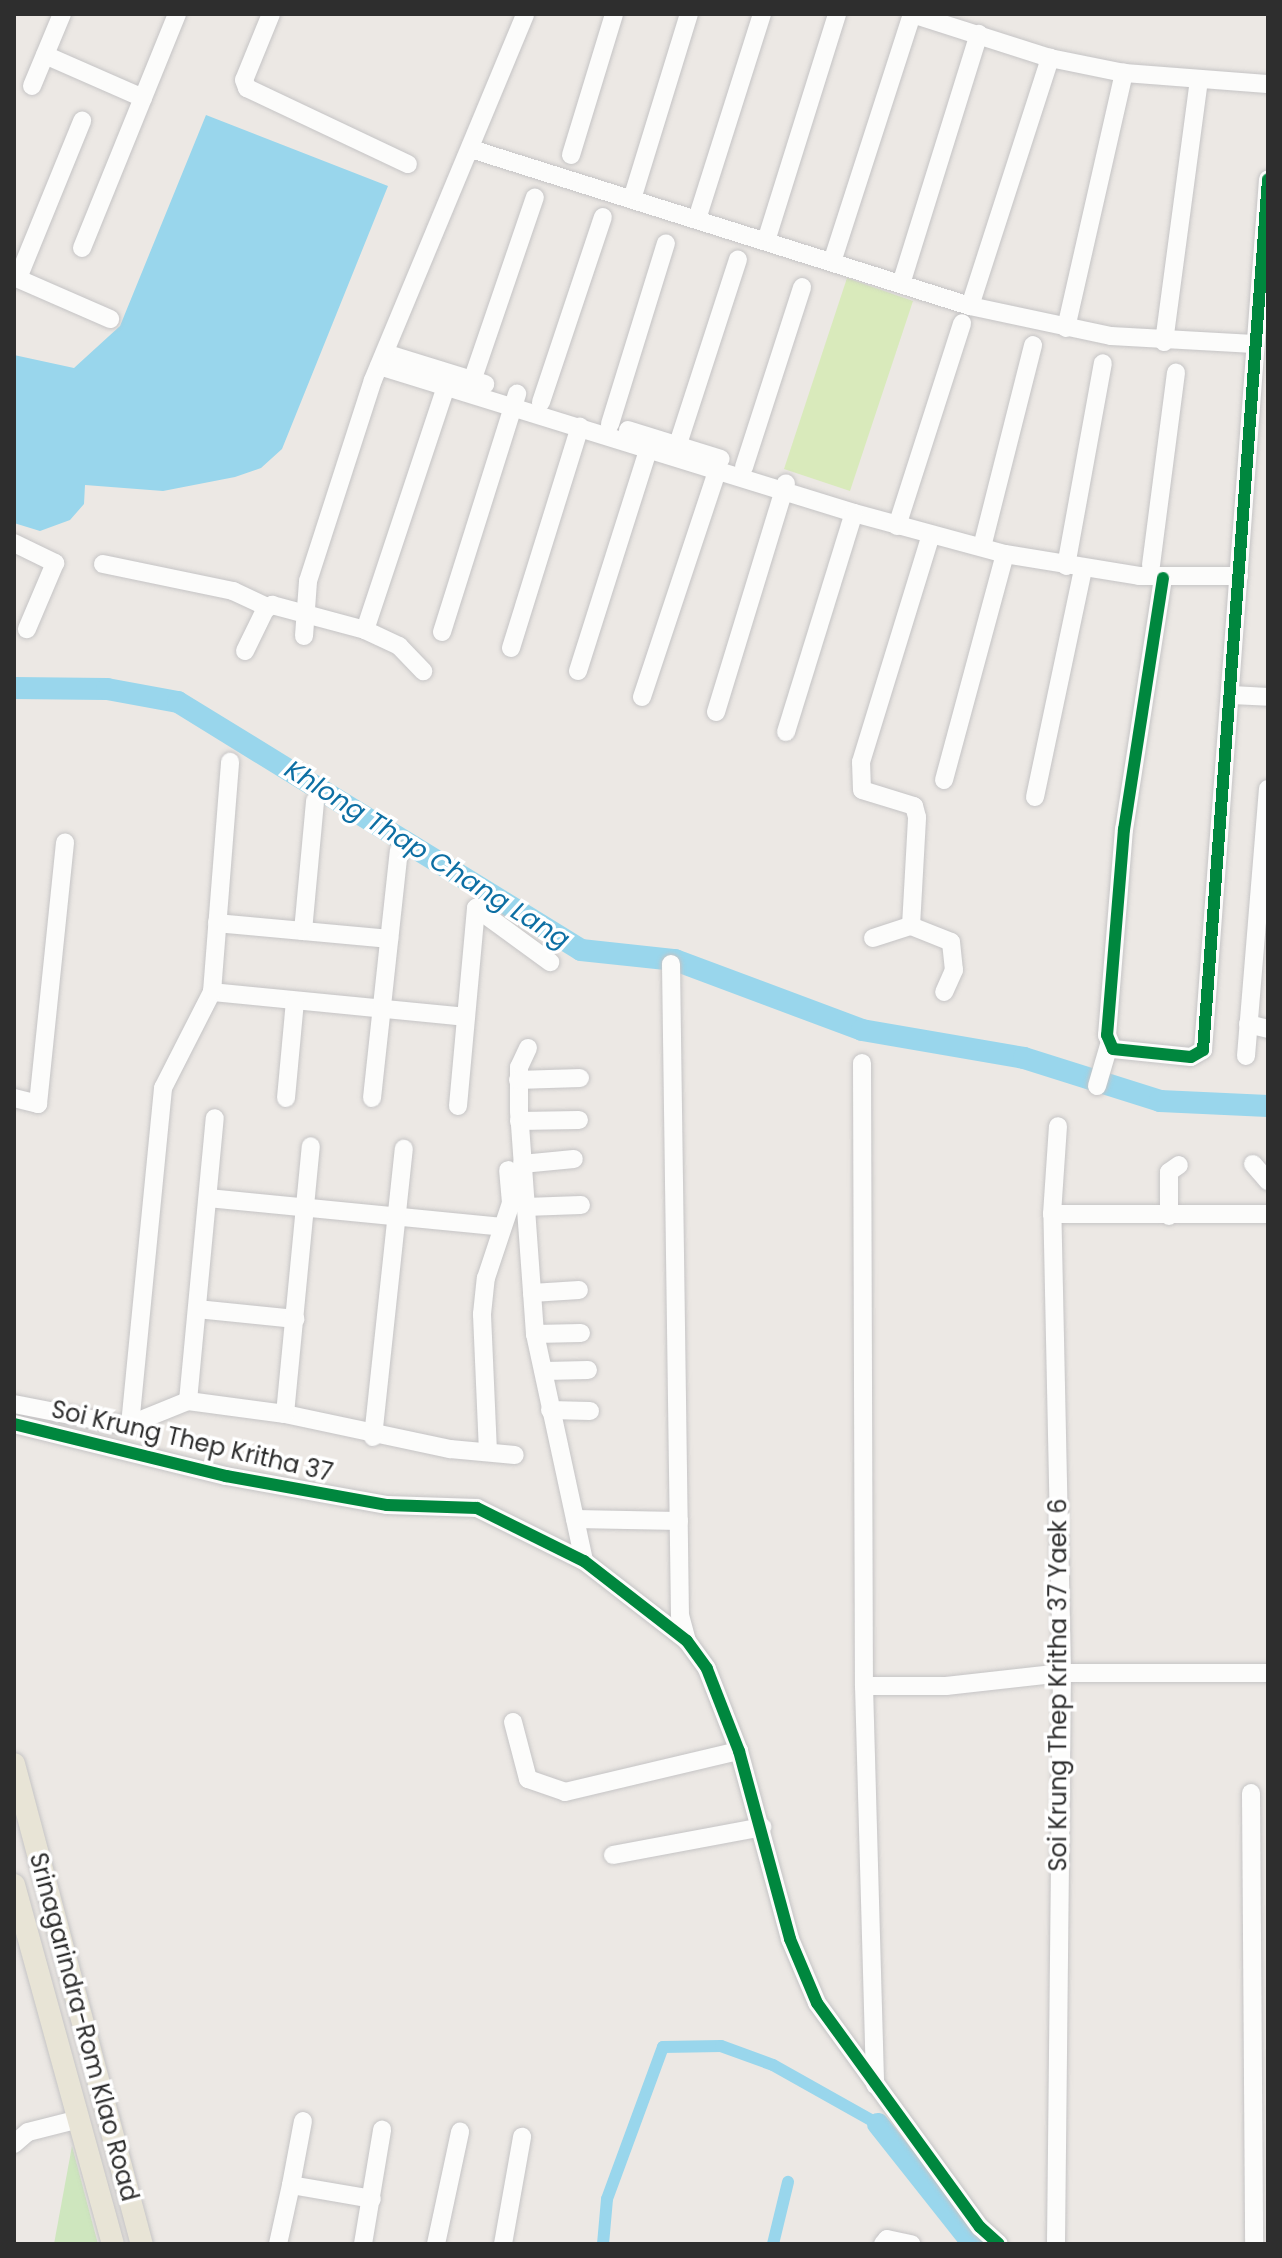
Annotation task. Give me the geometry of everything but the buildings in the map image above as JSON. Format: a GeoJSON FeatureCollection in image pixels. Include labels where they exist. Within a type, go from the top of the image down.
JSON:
{"type":"FeatureCollection","features":[{"type":"Feature","properties":{"kind":"main road","name":"Srinagarindra-Rom Klao Road"},"geometry":{"type":"LineString","coordinates":[[14,1764],[142,2244]]}},
{"type":"Feature","properties":{"kind":"main road","name":"Srinagarindra-Rom Klao Road"},"geometry":{"type":"LineString","coordinates":[[14,1885],[113,2244]]}},
{"type":"Feature","properties":{"kind":"street"},"geometry":{"type":"LineString","coordinates":[[32,86],[62,14]]}},
{"type":"Feature","properties":{"kind":"street"},"geometry":{"type":"LineString","coordinates":[[82,248],[177,14]]}},
{"type":"Feature","properties":{"kind":"street"},"geometry":{"type":"LineString","coordinates":[[271,14],[244,80],[247,88],[408,164]]}},
{"type":"Feature","properties":{"kind":"street"},"geometry":{"type":"LineString","coordinates":[[304,636],[308,581],[382,359],[525,14]]}},
{"type":"Feature","properties":{"kind":"street"},"geometry":{"type":"LineString","coordinates":[[571,155],[614,14]]}},
{"type":"Feature","properties":{"kind":"street"},"geometry":{"type":"LineString","coordinates":[[632,199],[689,14]]}},
{"type":"Feature","properties":{"kind":"street"},"geometry":{"type":"LineString","coordinates":[[697,219],[762,14]]}},
{"type":"Feature","properties":{"kind":"street"},"geometry":{"type":"LineString","coordinates":[[766,241],[837,14]]}},
{"type":"Feature","properties":{"kind":"street"},"geometry":{"type":"LineString","coordinates":[[832,262],[912,14],[1050,58],[1124,73],[1268,84]]}},
{"type":"Feature","properties":{"kind":"street"},"geometry":{"type":"LineString","coordinates":[[901,284],[979,34]]}},
{"type":"Feature","properties":{"kind":"street"},"geometry":{"type":"LineString","coordinates":[[45,55],[143,98]]}},
{"type":"Feature","properties":{"kind":"street"},"geometry":{"type":"LineString","coordinates":[[899,521],[1050,58]]}},
{"type":"Feature","properties":{"kind":"street"},"geometry":{"type":"LineString","coordinates":[[1066,328],[1124,73]]}},
{"type":"Feature","properties":{"kind":"street"},"geometry":{"type":"LineString","coordinates":[[1164,342],[1199,81]]}},
{"type":"Feature","properties":{"kind":"street"},"geometry":{"type":"LineString","coordinates":[[82,121],[16,278],[110,319]]}},
{"type":"Feature","properties":{"kind":"street"},"geometry":{"type":"LineString","coordinates":[[471,149],[901,284],[966,314],[1164,342],[1254,344]]}},
{"type":"Feature","properties":{"kind":"street"},"geometry":{"type":"LineString","coordinates":[[1109,1045],[1191,1057],[1203,1050],[1232,695],[1254,344],[1268,179]]}},
{"type":"Feature","properties":{"kind":"street"},"geometry":{"type":"LineString","coordinates":[[472,381],[535,197]]}},
{"type":"Feature","properties":{"kind":"street"},"geometry":{"type":"LineString","coordinates":[[541,402],[603,217]]}},
{"type":"Feature","properties":{"kind":"street"},"geometry":{"type":"LineString","coordinates":[[610,424],[666,243]]}},
{"type":"Feature","properties":{"kind":"street"},"geometry":{"type":"LineString","coordinates":[[678,444],[738,259]]}},
{"type":"Feature","properties":{"kind":"street"},"geometry":{"type":"LineString","coordinates":[[744,467],[802,287]]}},
{"type":"Feature","properties":{"kind":"street"},"geometry":{"type":"LineString","coordinates":[[984,539],[1033,345]]}},
{"type":"Feature","properties":{"kind":"street"},"geometry":{"type":"LineString","coordinates":[[382,359],[472,381],[580,427],[651,442],[678,444],[744,467],[854,513],[984,539],[1072,563]]}},
{"type":"Feature","properties":{"kind":"street"},"geometry":{"type":"LineString","coordinates":[[382,359],[446,386],[541,402],[610,424],[717,471],[785,486],[899,521],[931,535],[1005,554],[1157,572],[1239,572]]}},
{"type":"Feature","properties":{"kind":"street"},"geometry":{"type":"LineString","coordinates":[[1035,797],[1103,363]]}},
{"type":"Feature","properties":{"kind":"street"},"geometry":{"type":"LineString","coordinates":[[1100,1077],[1109,1045],[1121,853],[1157,572],[1176,373]]}},
{"type":"Feature","properties":{"kind":"street"},"geometry":{"type":"LineString","coordinates":[[365,630],[446,386]]}},
{"type":"Feature","properties":{"kind":"street"},"geometry":{"type":"LineString","coordinates":[[442,632],[515,400]]}},
{"type":"Feature","properties":{"kind":"street"},"geometry":{"type":"LineString","coordinates":[[511,648],[580,427]]}},
{"type":"Feature","properties":{"kind":"street"},"geometry":{"type":"LineString","coordinates":[[578,671],[651,442]]}},
{"type":"Feature","properties":{"kind":"street"},"geometry":{"type":"LineString","coordinates":[[642,697],[717,471]]}},
{"type":"Feature","properties":{"kind":"street"},"geometry":{"type":"LineString","coordinates":[[716,712],[785,486]]}},
{"type":"Feature","properties":{"kind":"street"},"geometry":{"type":"LineString","coordinates":[[786,732],[854,513]]}},
{"type":"Feature","properties":{"kind":"street"},"geometry":{"type":"LineString","coordinates":[[911,926],[916,809],[866,793],[859,773],[931,535]]}},
{"type":"Feature","properties":{"kind":"street"},"geometry":{"type":"LineString","coordinates":[[14,543],[55,563],[27,629]]}},
{"type":"Feature","properties":{"kind":"street"},"geometry":{"type":"LineString","coordinates":[[944,780],[1005,554]]}},
{"type":"Feature","properties":{"kind":"street"},"geometry":{"type":"LineString","coordinates":[[103,564],[233,591],[268,607],[304,613],[365,630],[399,646],[423,671]]}},
{"type":"Feature","properties":{"kind":"street"},"geometry":{"type":"LineString","coordinates":[[245,651],[268,607]]}},
{"type":"Feature","properties":{"kind":"street"},"geometry":{"type":"LineString","coordinates":[[1232,695],[1268,697]]}},
{"type":"Feature","properties":{"kind":"street"},"geometry":{"type":"LineString","coordinates":[[130,1425],[163,1088],[212,992],[230,762]]}},
{"type":"Feature","properties":{"kind":"street"},"geometry":{"type":"LineString","coordinates":[[1246,1056],[1268,789]]}},
{"type":"Feature","properties":{"kind":"street"},"geometry":{"type":"LineString","coordinates":[[303,931],[315,801]]}},
{"type":"Feature","properties":{"kind":"street"},"geometry":{"type":"LineString","coordinates":[[14,1098],[38,1104],[65,842]]}},
{"type":"Feature","properties":{"kind":"street"},"geometry":{"type":"LineString","coordinates":[[372,1098],[399,850]]}},
{"type":"Feature","properties":{"kind":"street"},"geometry":{"type":"LineString","coordinates":[[458,1106],[476,908],[550,962]]}},
{"type":"Feature","properties":{"kind":"street"},"geometry":{"type":"LineString","coordinates":[[217,923],[389,939]]}},
{"type":"Feature","properties":{"kind":"street"},"geometry":{"type":"LineString","coordinates":[[873,938],[911,926],[951,942],[954,970],[944,992]]}},
{"type":"Feature","properties":{"kind":"street"},"geometry":{"type":"LineString","coordinates":[[671,964],[680,1615],[687,1641]]}},
{"type":"Feature","properties":{"kind":"street"},"geometry":{"type":"LineString","coordinates":[[212,992],[466,1017]]}},
{"type":"Feature","properties":{"kind":"street"},"geometry":{"type":"LineString","coordinates":[[286,1098],[295,1001]]}},
{"type":"Feature","properties":{"kind":"street"},"geometry":{"type":"LineString","coordinates":[[1248,1024],[1268,1029]]}},
{"type":"Feature","properties":{"kind":"street"},"geometry":{"type":"LineString","coordinates":[[488,1452],[482,1314],[486,1278],[511,1203],[519,1121],[518,1080],[528,1048]]}},
{"type":"Feature","properties":{"kind":"street"},"geometry":{"type":"LineString","coordinates":[[862,1063],[864,1686],[875,2085]]}},
{"type":"Feature","properties":{"kind":"street"},"geometry":{"type":"LineString","coordinates":[[518,1080],[580,1078]]}},
{"type":"Feature","properties":{"kind":"street"},"geometry":{"type":"LineString","coordinates":[[188,1401],[215,1118]]}},
{"type":"Feature","properties":{"kind":"street"},"geometry":{"type":"LineString","coordinates":[[519,1121],[579,1120]]}},
{"type":"Feature","properties":{"kind":"street","name":"Soi Krung Thep Kritha 37 Yaek 6"},"geometry":{"type":"LineString","coordinates":[[1056,2244],[1062,1673],[1052,1214],[1058,1126]]}},
{"type":"Feature","properties":{"kind":"street"},"geometry":{"type":"LineString","coordinates":[[285,1414],[311,1146]]}},
{"type":"Feature","properties":{"kind":"street"},"geometry":{"type":"LineString","coordinates":[[373,1437],[404,1149]]}},
{"type":"Feature","properties":{"kind":"street"},"geometry":{"type":"LineString","coordinates":[[515,1167],[574,1159]]}},
{"type":"Feature","properties":{"kind":"street"},"geometry":{"type":"LineString","coordinates":[[1253,1164],[1268,1181]]}},
{"type":"Feature","properties":{"kind":"street"},"geometry":{"type":"LineString","coordinates":[[1169,1216],[1169,1172],[1179,1165]]}},
{"type":"Feature","properties":{"kind":"street"},"geometry":{"type":"LineString","coordinates":[[515,1167],[525,1207],[535,1334],[584,1561]]}},
{"type":"Feature","properties":{"kind":"street"},"geometry":{"type":"LineString","coordinates":[[208,1198],[503,1227]]}},
{"type":"Feature","properties":{"kind":"street"},"geometry":{"type":"LineString","coordinates":[[525,1207],[581,1205]]}},
{"type":"Feature","properties":{"kind":"street"},"geometry":{"type":"LineString","coordinates":[[1052,1214],[1268,1214]]}},
{"type":"Feature","properties":{"kind":"street"},"geometry":{"type":"LineString","coordinates":[[532,1293],[579,1290]]}},
{"type":"Feature","properties":{"kind":"street"},"geometry":{"type":"LineString","coordinates":[[197,1309],[295,1319]]}},
{"type":"Feature","properties":{"kind":"street"},"geometry":{"type":"LineString","coordinates":[[535,1334],[581,1333]]}},
{"type":"Feature","properties":{"kind":"street"},"geometry":{"type":"LineString","coordinates":[[545,1371],[588,1370]]}},
{"type":"Feature","properties":{"kind":"street"},"geometry":{"type":"LineString","coordinates":[[14,1404],[130,1425],[188,1401],[285,1414],[373,1437],[515,1455]]}},
{"type":"Feature","properties":{"kind":"street"},"geometry":{"type":"LineString","coordinates":[[550,1410],[590,1411]]}},
{"type":"Feature","properties":{"kind":"street","name":"Soi Krung Thep Kritha 37"},"geometry":{"type":"LineString","coordinates":[[14,1424],[226,1476],[387,1505],[477,1508],[584,1561],[687,1641],[707,1669],[739,1751],[801,1971],[817,2003],[875,2085],[997,2244]]}},
{"type":"Feature","properties":{"kind":"street"},"geometry":{"type":"LineString","coordinates":[[575,1519],[679,1521]]}},
{"type":"Feature","properties":{"kind":"street"},"geometry":{"type":"LineString","coordinates":[[864,1686],[946,1686],[1062,1673],[1268,1673]]}},
{"type":"Feature","properties":{"kind":"street"},"geometry":{"type":"LineString","coordinates":[[513,1722],[528,1779],[565,1792],[739,1751]]}},
{"type":"Feature","properties":{"kind":"street"},"geometry":{"type":"LineString","coordinates":[[1251,1793],[1254,2244]]}},
{"type":"Feature","properties":{"kind":"street"},"geometry":{"type":"LineString","coordinates":[[613,1855],[762,1827]]}},
{"type":"Feature","properties":{"kind":"street"},"geometry":{"type":"LineString","coordinates":[[14,2144],[28,2132],[79,2119]]}},
{"type":"Feature","properties":{"kind":"street"},"geometry":{"type":"LineString","coordinates":[[278,2244],[303,2121]]}},
{"type":"Feature","properties":{"kind":"street"},"geometry":{"type":"LineString","coordinates":[[363,2244],[382,2130]]}},
{"type":"Feature","properties":{"kind":"street"},"geometry":{"type":"LineString","coordinates":[[436,2244],[460,2132]]}},
{"type":"Feature","properties":{"kind":"street"},"geometry":{"type":"LineString","coordinates":[[503,2244],[522,2137]]}},
{"type":"Feature","properties":{"kind":"street"},"geometry":{"type":"LineString","coordinates":[[291,2185],[372,2199]]}},
{"type":"Feature","properties":{"kind":"street"},"geometry":{"type":"LineString","coordinates":[[883,2244],[887,2239],[911,2244]]}},
{"type":"Feature","properties":{"kind":"green space"},"geometry":{"type":"Polygon","coordinates":[[[847,278],[913,301],[850,491],[784,469],[847,278]]]}},
{"type":"Feature","properties":{"kind":"green space"},"geometry":{"type":"Polygon","coordinates":[[[72,2146],[98,2244],[54,2244],[72,2146]]]}},
{"type":"Feature","properties":{"kind":"water"},"geometry":{"type":"Polygon","coordinates":[[[206,115],[388,186],[282,449],[261,468],[235,477],[163,491],[85,485],[84,504],[70,520],[40,531],[14,523],[14,355],[74,368],[120,326],[206,115]]]}},
{"type":"Feature","properties":{"kind":"waterway","name":"Khlong Thap Chang Lang"},"geometry":{"type":"LineString","coordinates":[[14,688],[107,689],[178,702],[581,950],[675,960],[862,1030],[1024,1058],[1160,1101],[1268,1106]]}},
{"type":"Feature","properties":{"kind":"waterway"},"geometry":{"type":"LineString","coordinates":[[603,2244],[607,2199],[663,2047],[721,2046],[773,2065],[878,2124]]}},
{"type":"Feature","properties":{"kind":"waterway"},"geometry":{"type":"LineString","coordinates":[[878,2124],[973,2244]]}},
{"type":"Feature","properties":{"kind":"waterway"},"geometry":{"type":"LineString","coordinates":[[773,2244],[788,2182]]}},
{"type":"Feature","properties":{"kind":"cycle path"},"geometry":{"type":"LineString","coordinates":[[1163,578],[1124,829],[1107,1035],[1113,1049],[1191,1057],[1203,1050],[1268,179]]}},
{"type":"Feature","properties":{"kind":"cycle path"},"geometry":{"type":"LineString","coordinates":[[14,1424],[226,1476],[387,1505],[477,1508],[584,1561],[687,1641],[707,1669],[739,1751],[790,1939],[817,2003],[980,2227],[999,2244]]}}]}
